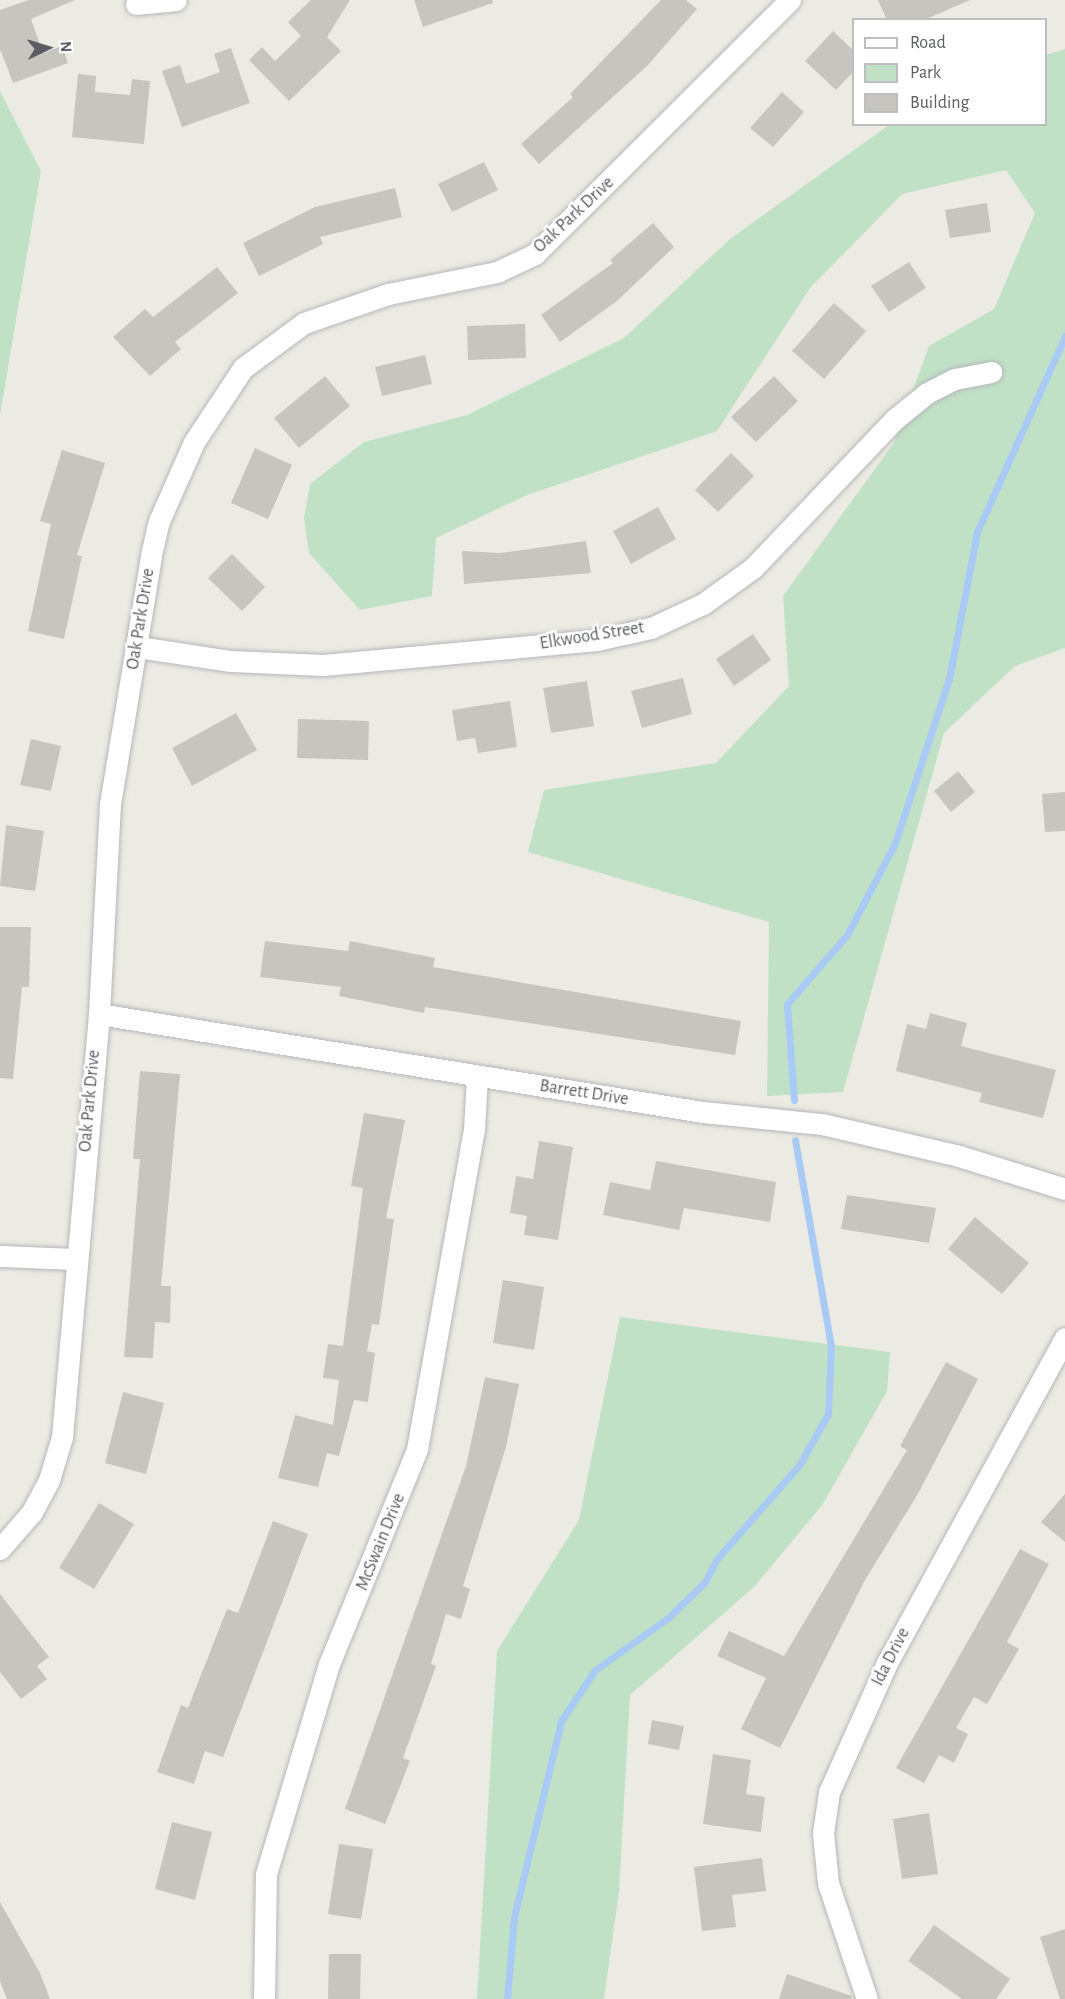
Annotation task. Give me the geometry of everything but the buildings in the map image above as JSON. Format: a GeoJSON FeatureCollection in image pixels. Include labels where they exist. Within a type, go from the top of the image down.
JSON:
{"type":"FeatureCollection","features":[{"type":"Feature","properties":{"kind":"street"},"geometry":{"type":"LineString","coordinates":[[136,4],[176,0]]}},
{"type":"Feature","properties":{"kind":"street","name":"Oak Park Drive"},"geometry":{"type":"LineString","coordinates":[[0,1549],[32,1512],[57,1457],[99,1014],[110,804],[159,521],[194,442],[243,368],[284,334],[345,306],[497,272],[535,254],[790,0]]}},
{"type":"Feature","properties":{"kind":"street","name":"Elkwood Street"},"geometry":{"type":"LineString","coordinates":[[138,647],[231,661],[323,665],[597,640],[651,628],[703,604],[753,567],[927,393],[954,380],[991,372]]}},
{"type":"Feature","properties":{"kind":"street","name":"Barrett Drive"},"geometry":{"type":"LineString","coordinates":[[99,1014],[703,1112],[822,1124],[959,1156],[1065,1189]]}},
{"type":"Feature","properties":{"kind":"street","name":"McSwain Drive"},"geometry":{"type":"LineString","coordinates":[[264,1999],[266,1874],[329,1664],[417,1449],[474,1130],[477,1076]]}},
{"type":"Feature","properties":{"kind":"street"},"geometry":{"type":"LineString","coordinates":[[0,1256],[76,1259]]}},
{"type":"Feature","properties":{"kind":"street","name":"Ida Drive"},"geometry":{"type":"LineString","coordinates":[[867,1999],[828,1883],[823,1833],[829,1792],[888,1661],[1065,1338]]}},
{"type":"Feature","properties":{"kind":"green space"},"geometry":{"type":"Polygon","coordinates":[[[1065,49],[1065,648],[1015,666],[944,733],[843,1092],[767,1096],[769,922],[528,852],[544,790],[716,763],[789,686],[783,596],[893,444],[929,346],[994,309],[1035,213],[1006,170],[902,194],[810,288],[717,431],[527,495],[436,538],[432,596],[360,610],[309,553],[304,518],[310,484],[364,442],[467,415],[624,338],[730,239],[888,126],[1047,126],[1047,55],[1065,49]]]}},
{"type":"Feature","properties":{"kind":"green space"},"geometry":{"type":"Polygon","coordinates":[[[0,91],[41,171],[0,416],[0,91]]]}},
{"type":"Feature","properties":{"kind":"green space"},"geometry":{"type":"Polygon","coordinates":[[[620,1317],[890,1352],[887,1391],[823,1504],[754,1587],[630,1695],[619,1892],[604,1999],[477,1999],[497,1651],[579,1520],[620,1317]]]}},
{"type":"Feature","properties":{"kind":"waterway"},"geometry":{"type":"LineString","coordinates":[[794,1100],[787,1004],[847,935],[895,843],[949,679],[977,532],[1065,336]]}},
{"type":"Feature","properties":{"kind":"waterway"},"geometry":{"type":"LineString","coordinates":[[507,1999],[514,1917],[561,1721],[595,1670],[668,1618],[705,1582],[716,1560],[800,1464],[828,1414],[831,1346],[795,1140]]}}]}
